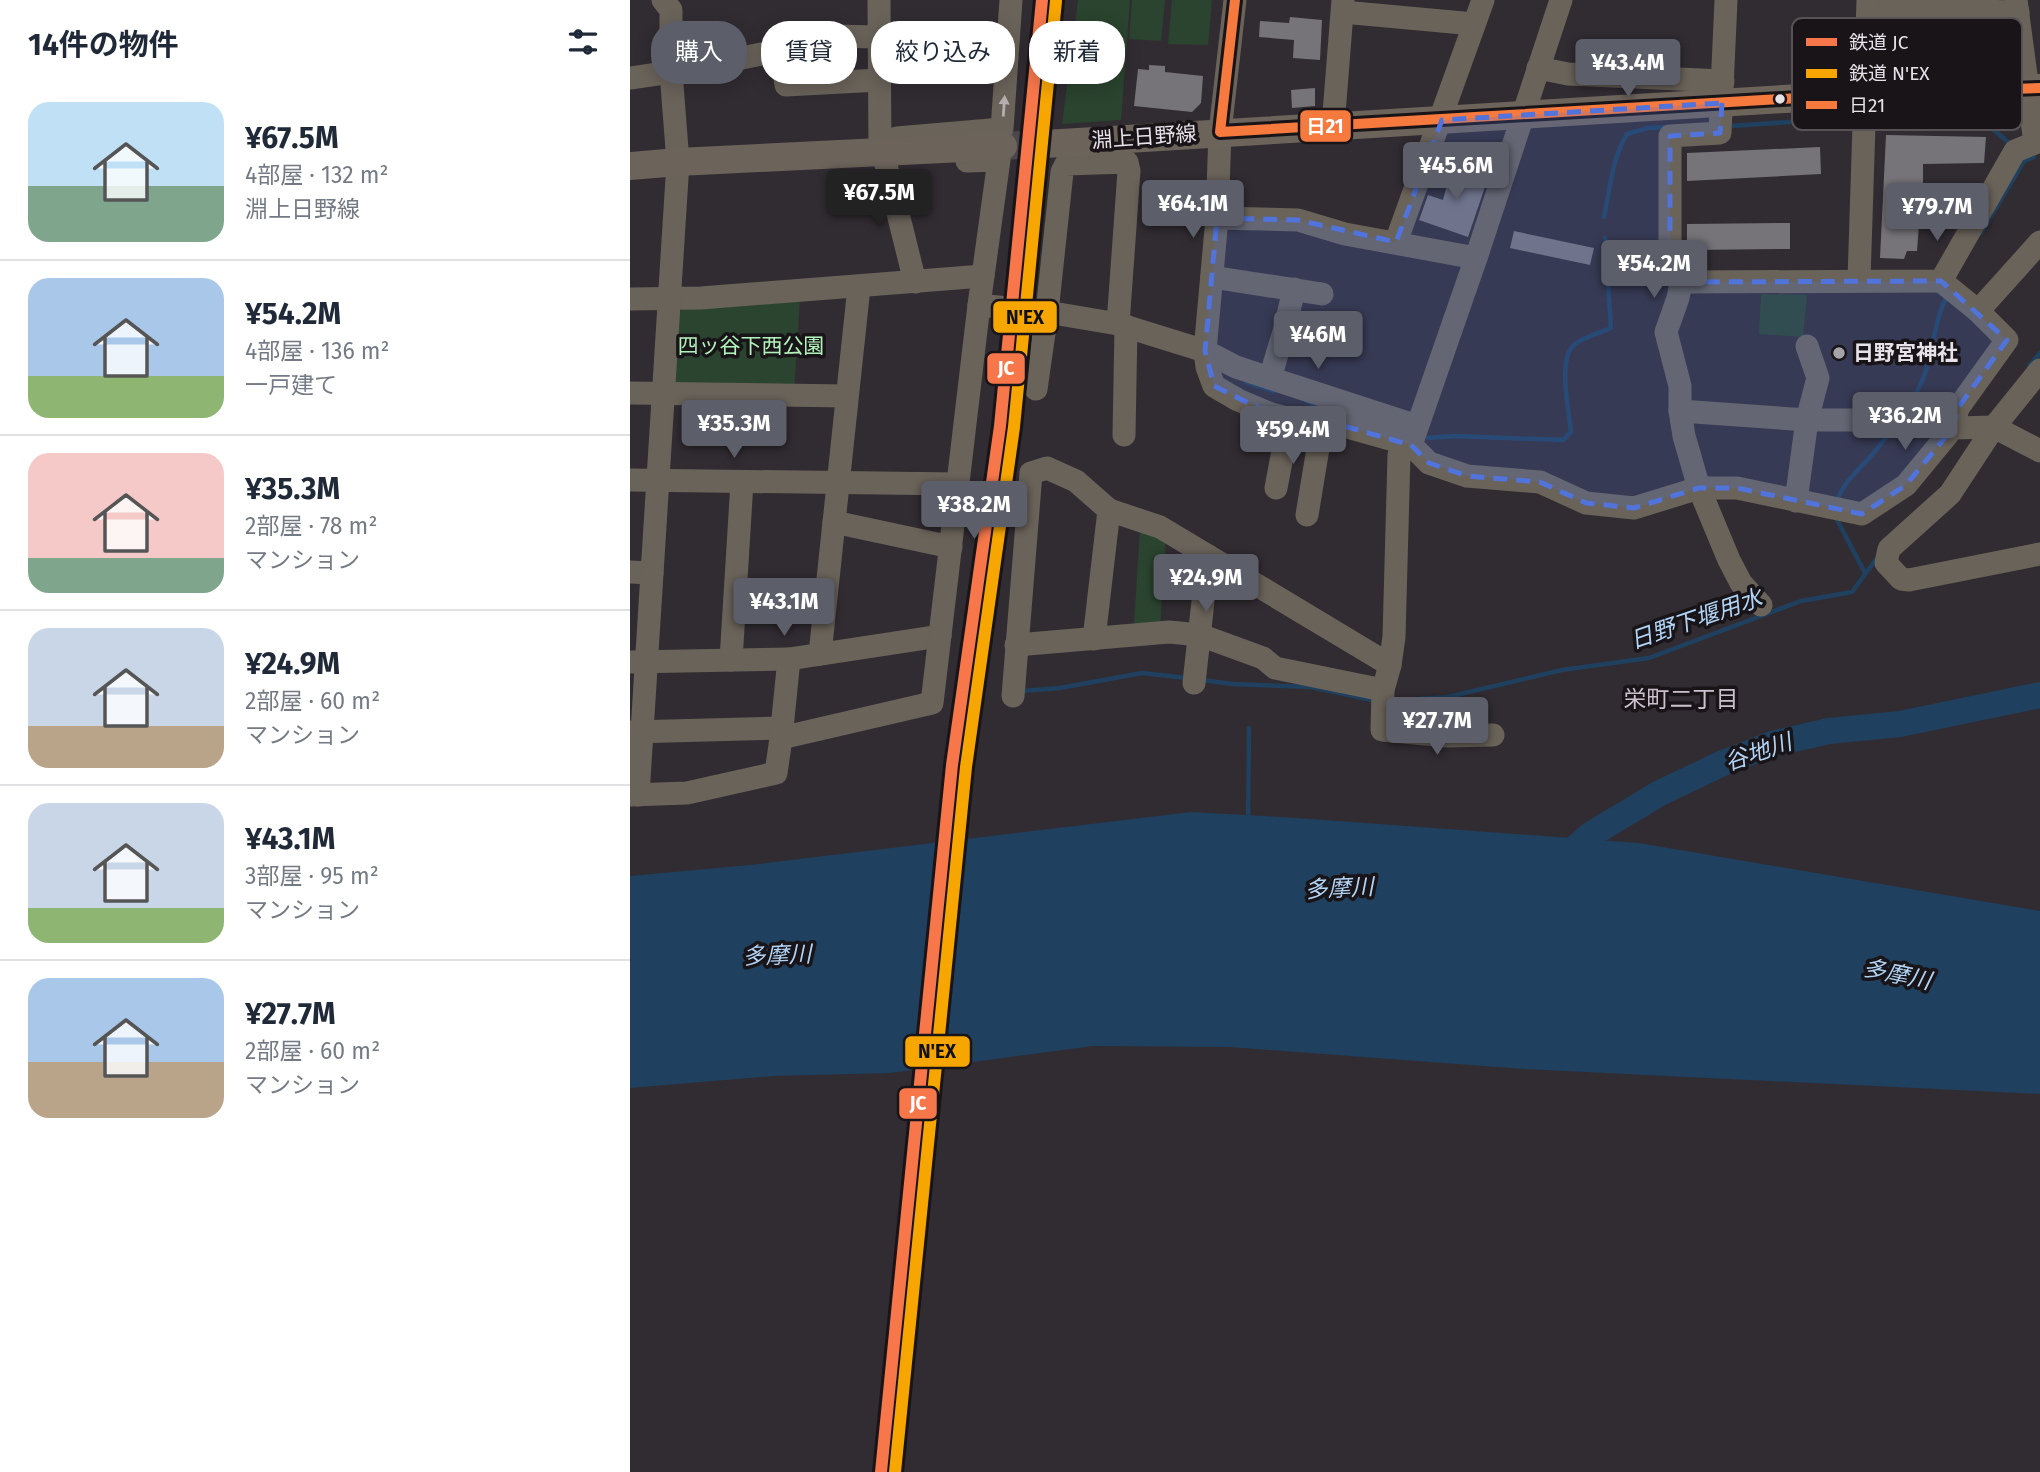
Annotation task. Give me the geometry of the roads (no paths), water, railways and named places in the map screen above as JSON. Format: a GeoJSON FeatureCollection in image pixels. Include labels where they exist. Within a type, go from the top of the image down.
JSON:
{"type":"FeatureCollection","features":[{"type":"Feature","properties":{"kind":"main road","name":"淵上日野線"},"geometry":{"type":"LineString","coordinates":[[1045,144],[1524,114],[1723,92],[1792,93]]}},
{"type":"Feature","properties":{"kind":"main road"},"geometry":{"type":"LineString","coordinates":[[630,166],[882,155],[1003,146]]}},
{"type":"Feature","properties":{"kind":"street"},"geometry":{"type":"LineString","coordinates":[[663,0],[671,10],[671,21]]}},
{"type":"Feature","properties":{"kind":"street"},"geometry":{"type":"LineString","coordinates":[[879,0],[880,21]]}},
{"type":"Feature","properties":{"kind":"street"},"geometry":{"type":"LineString","coordinates":[[1009,21],[1011,0]]}},
{"type":"Feature","properties":{"kind":"street"},"geometry":{"type":"LineString","coordinates":[[1235,0],[1220,132],[1217,218],[1205,351],[1214,386],[1238,400],[1289,419],[1414,435]]}},
{"type":"Feature","properties":{"kind":"street"},"geometry":{"type":"LineString","coordinates":[[1396,242],[1483,0]]}},
{"type":"Feature","properties":{"kind":"street"},"geometry":{"type":"LineString","coordinates":[[1493,735],[1447,736],[1382,730],[1383,698],[1390,665],[1396,594],[1399,455],[1414,435],[1561,0]]}},
{"type":"Feature","properties":{"kind":"street"},"geometry":{"type":"LineString","coordinates":[[1726,0],[1720,134],[1670,136],[1670,252],[1681,282],[1666,332],[1680,386],[1684,436],[1699,488],[1728,560],[1741,583],[1761,606]]}},
{"type":"Feature","properties":{"kind":"street"},"geometry":{"type":"LineString","coordinates":[[1869,0],[1881,9],[2017,6]]}},
{"type":"Feature","properties":{"kind":"street"},"geometry":{"type":"LineString","coordinates":[[1868,18],[1869,0]]}},
{"type":"Feature","properties":{"kind":"street"},"geometry":{"type":"LineString","coordinates":[[1333,126],[1343,6],[1474,24]]}},
{"type":"Feature","properties":{"kind":"street"},"geometry":{"type":"LineString","coordinates":[[1947,286],[2015,151],[2037,147],[2034,89],[2022,30]]}},
{"type":"Feature","properties":{"kind":"street"},"geometry":{"type":"LineString","coordinates":[[1538,68],[1723,92]]}},
{"type":"Feature","properties":{"kind":"street"},"geometry":{"type":"LineString","coordinates":[[630,78],[651,75]]}},
{"type":"Feature","properties":{"kind":"street"},"geometry":{"type":"LineString","coordinates":[[672,84],[678,162],[658,480],[641,572],[634,795],[687,793],[776,774],[783,733],[789,659]]}},
{"type":"Feature","properties":{"kind":"street"},"geometry":{"type":"LineString","coordinates":[[786,84],[805,84]]}},
{"type":"Feature","properties":{"kind":"street"},"geometry":{"type":"LineString","coordinates":[[879,84],[882,155],[915,282]]}},
{"type":"Feature","properties":{"kind":"street"},"geometry":{"type":"LineString","coordinates":[[882,155],[897,138],[1002,129],[1005,84]]}},
{"type":"Feature","properties":{"kind":"street"},"geometry":{"type":"LineString","coordinates":[[1859,280],[1865,130]]}},
{"type":"Feature","properties":{"kind":"street"},"geometry":{"type":"LineString","coordinates":[[636,732],[783,733],[932,702],[999,160],[882,155]]}},
{"type":"Feature","properties":{"kind":"street"},"geometry":{"type":"LineString","coordinates":[[1036,389],[1062,172],[1066,164],[1126,162],[1129,170],[1122,325],[1124,435]]}},
{"type":"Feature","properties":{"kind":"street"},"geometry":{"type":"LineString","coordinates":[[1217,218],[1298,220],[1345,234],[1476,258]]}},
{"type":"Feature","properties":{"kind":"street"},"geometry":{"type":"LineString","coordinates":[[1979,311],[2040,242]]}},
{"type":"Feature","properties":{"kind":"street"},"geometry":{"type":"LineString","coordinates":[[630,299],[859,287],[983,276]]}},
{"type":"Feature","properties":{"kind":"street"},"geometry":{"type":"LineString","coordinates":[[1212,277],[1322,295]]}},
{"type":"Feature","properties":{"kind":"street"},"geometry":{"type":"LineString","coordinates":[[979,305],[1047,312],[1122,325],[1205,351],[1236,367],[1414,435],[1429,463],[1466,476],[1540,482],[1586,503],[1634,508],[1699,488],[1737,488],[1861,514],[1906,485],[1957,428],[1958,408],[2007,340],[1979,311],[1947,286],[1859,280],[1681,282]]}},
{"type":"Feature","properties":{"kind":"street"},"geometry":{"type":"LineString","coordinates":[[820,654],[859,287]]}},
{"type":"Feature","properties":{"kind":"street"},"geometry":{"type":"LineString","coordinates":[[1270,378],[1294,289]]}},
{"type":"Feature","properties":{"kind":"street"},"geometry":{"type":"LineString","coordinates":[[1796,501],[1807,420],[1818,378],[1807,346]]}},
{"type":"Feature","properties":{"kind":"street"},"geometry":{"type":"LineString","coordinates":[[2040,370],[1992,428],[1950,494],[1889,549],[1886,563],[1900,579],[1909,580],[2040,554]]}},
{"type":"Feature","properties":{"kind":"street"},"geometry":{"type":"LineString","coordinates":[[630,393],[847,396]]}},
{"type":"Feature","properties":{"kind":"street"},"geometry":{"type":"LineString","coordinates":[[1680,411],[1807,420],[1854,420]]}},
{"type":"Feature","properties":{"kind":"street"},"geometry":{"type":"LineString","coordinates":[[1276,488],[1289,419]]}},
{"type":"Feature","properties":{"kind":"street"},"geometry":{"type":"LineString","coordinates":[[1307,514],[1322,424]]}},
{"type":"Feature","properties":{"kind":"street"},"geometry":{"type":"LineString","coordinates":[[1957,428],[1992,428],[2040,451]]}},
{"type":"Feature","properties":{"kind":"street"},"geometry":{"type":"LineString","coordinates":[[1013,696],[1031,473],[1048,468],[1076,481],[1110,510],[1160,527],[1390,665]]}},
{"type":"Feature","properties":{"kind":"street"},"geometry":{"type":"LineString","coordinates":[[630,480],[958,484]]}},
{"type":"Feature","properties":{"kind":"street"},"geometry":{"type":"LineString","coordinates":[[731,660],[742,482]]}},
{"type":"Feature","properties":{"kind":"street"},"geometry":{"type":"LineString","coordinates":[[1094,639],[1110,510]]}},
{"type":"Feature","properties":{"kind":"street"},"geometry":{"type":"LineString","coordinates":[[834,522],[951,547]]}},
{"type":"Feature","properties":{"kind":"street"},"geometry":{"type":"LineString","coordinates":[[1195,678],[1208,556]]}},
{"type":"Feature","properties":{"kind":"street"},"geometry":{"type":"LineString","coordinates":[[1016,645],[1169,632],[1200,635],[1264,658],[1275,668],[1383,698]]}},
{"type":"Feature","properties":{"kind":"street"},"geometry":{"type":"LineString","coordinates":[[638,662],[789,659],[940,636]]}},
{"type":"Feature","properties":{"kind":"water","name":"多摩川"},"geometry":{"type":"Polygon","coordinates":[[[1191,812],[1639,843],[2040,911],[2040,1094],[1524,1069],[1230,1047],[1093,1046],[890,1073],[773,1076],[630,1088],[630,876],[750,865],[1191,812]]]}},
{"type":"Feature","properties":{"kind":"waterway"},"geometry":{"type":"LineString","coordinates":[[1731,126],[1792,122]]}},
{"type":"Feature","properties":{"kind":"waterway"},"geometry":{"type":"LineString","coordinates":[[1604,217],[1615,163],[1627,134],[1648,128],[1666,127]]}},
{"type":"Feature","properties":{"kind":"waterway"},"geometry":{"type":"LineString","coordinates":[[1994,130],[2008,142]]}},
{"type":"Feature","properties":{"kind":"waterway"},"geometry":{"type":"LineString","coordinates":[[1981,233],[2024,161],[2034,157]]}},
{"type":"Feature","properties":{"kind":"waterway"},"geometry":{"type":"LineString","coordinates":[[1428,438],[1455,436],[1563,440],[1571,432],[1566,360],[1575,344],[1611,328],[1605,238]]}},
{"type":"Feature","properties":{"kind":"waterway"},"geometry":{"type":"LineString","coordinates":[[1837,500],[1850,479],[1892,430],[1916,393],[1926,370],[1938,320],[1947,296]]}},
{"type":"Feature","properties":{"kind":"waterway","name":"日野下堰用水"},"geometry":{"type":"LineString","coordinates":[[2029,366],[2040,353]]}},
{"type":"Feature","properties":{"kind":"waterway"},"geometry":{"type":"LineString","coordinates":[[1246,382],[1274,391]]}},
{"type":"Feature","properties":{"kind":"waterway"},"geometry":{"type":"LineString","coordinates":[[1306,401],[1327,411]]}},
{"type":"Feature","properties":{"kind":"waterway"},"geometry":{"type":"LineString","coordinates":[[1835,516],[1865,573]]}},
{"type":"Feature","properties":{"kind":"waterway","name":"日野下堰用水"},"geometry":{"type":"LineString","coordinates":[[1389,701],[1448,697],[1562,670],[1649,658],[1801,601],[1852,592],[1877,558]]}},
{"type":"Feature","properties":{"kind":"waterway"},"geometry":{"type":"LineString","coordinates":[[1022,691],[1060,688],[1142,673],[1187,678]]}},
{"type":"Feature","properties":{"kind":"waterway","name":"日野下堰用水"},"geometry":{"type":"LineString","coordinates":[[1202,680],[1311,687],[1377,701]]}},
{"type":"Feature","properties":{"kind":"waterway","name":"谷地川"},"geometry":{"type":"LineString","coordinates":[[1561,861],[1590,835],[1660,793],[1723,763],[1772,744],[1829,731],[1900,724],[2040,695]]}},
{"type":"Feature","properties":{"kind":"waterway","name":"日野下堰用水"},"geometry":{"type":"LineString","coordinates":[[1248,818],[1249,728]]}},
{"type":"Feature","properties":{"kind":"tunnel"},"geometry":{"type":"LineString","coordinates":[[1003,146],[1045,144]]}},
{"type":"Feature","properties":{"kind":"rail line","name":"JC"},"geometry":{"type":"LineString","coordinates":[[881,1472],[952,765],[1000,426],[1042,0]]}},
{"type":"Feature","properties":{"kind":"rail line","name":"N'EX"},"geometry":{"type":"LineString","coordinates":[[895,1472],[966,767],[1014,427],[1056,1]]}},
{"type":"Feature","properties":{"kind":"place","name":"日野宮神社"},"geometry":{"type":"Point","coordinates":[1839,353]}},
{"type":"Feature","properties":{"kind":"district","name":"栄町二丁目"},"geometry":{"type":"Point","coordinates":[1681,699]}},
{"type":"Feature","properties":{"kind":"park label","name":"四ッ谷下西公園"},"geometry":{"type":"Point","coordinates":[751,346]}}]}
